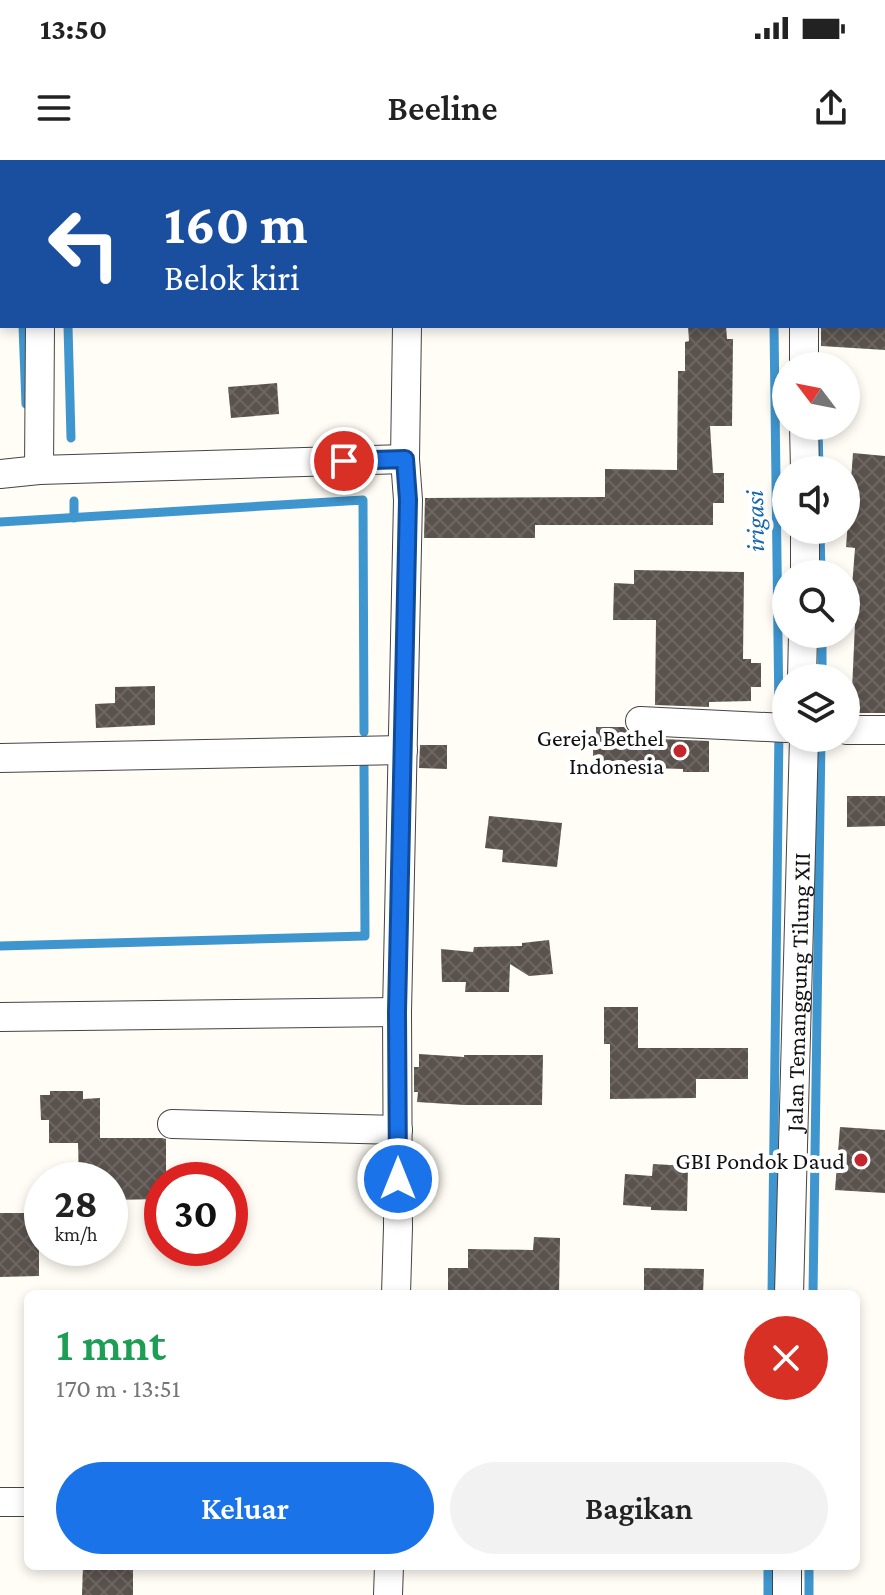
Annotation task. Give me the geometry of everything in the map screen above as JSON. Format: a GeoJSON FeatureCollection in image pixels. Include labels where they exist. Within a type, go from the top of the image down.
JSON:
{"type":"FeatureCollection","features":[{"type":"Feature","properties":{"kind":"street"},"geometry":{"type":"LineString","coordinates":[[39,470],[40,328]]}},
{"type":"Feature","properties":{"kind":"street"},"geometry":{"type":"LineString","coordinates":[[396,1290],[397,1012],[408,500],[405,459],[407,328]]}},
{"type":"Feature","properties":{"kind":"street"},"geometry":{"type":"LineString","coordinates":[[804,328],[804,352]]}},
{"type":"Feature","properties":{"kind":"street"},"geometry":{"type":"LineString","coordinates":[[0,474],[39,470],[405,459]]}},
{"type":"Feature","properties":{"kind":"street"},"geometry":{"type":"LineString","coordinates":[[640,721],[772,727]]}},
{"type":"Feature","properties":{"kind":"street"},"geometry":{"type":"LineString","coordinates":[[860,730],[885,730]]}},
{"type":"Feature","properties":{"kind":"street"},"geometry":{"type":"LineString","coordinates":[[0,758],[403,750]]}},
{"type":"Feature","properties":{"kind":"street","name":"Jalan Temanggung Tilung XII"},"geometry":{"type":"LineString","coordinates":[[789,1290],[804,752]]}},
{"type":"Feature","properties":{"kind":"street"},"geometry":{"type":"LineString","coordinates":[[0,1017],[397,1012]]}},
{"type":"Feature","properties":{"kind":"street"},"geometry":{"type":"LineString","coordinates":[[172,1124],[398,1130]]}},
{"type":"Feature","properties":{"kind":"street"},"geometry":{"type":"LineString","coordinates":[[0,1502],[24,1502]]}},
{"type":"Feature","properties":{"kind":"street"},"geometry":{"type":"LineString","coordinates":[[388,1595],[389,1570]]}},
{"type":"Feature","properties":{"kind":"street"},"geometry":{"type":"LineString","coordinates":[[787,1570],[787,1595]]}},
{"type":"Feature","properties":{"kind":"building"},"geometry":{"type":"Polygon","coordinates":[[[688,328],[726,328],[727,339],[733,339],[732,426],[710,426],[713,473],[724,473],[724,503],[713,503],[713,525],[535,525],[535,538],[424,538],[425,498],[605,497],[605,469],[677,470],[678,371],[685,371],[685,342],[689,341],[688,328]]]}},
{"type":"Feature","properties":{"kind":"building"},"geometry":{"type":"Polygon","coordinates":[[[821,328],[885,328],[885,350],[821,346],[821,328]]]}},
{"type":"Feature","properties":{"kind":"building"},"geometry":{"type":"Polygon","coordinates":[[[277,383],[279,414],[231,418],[228,387],[277,383]]]}},
{"type":"Feature","properties":{"kind":"building"},"geometry":{"type":"Polygon","coordinates":[[[853,453],[885,456],[885,713],[860,713],[860,664],[853,664],[854,648],[860,648],[860,560],[854,560],[855,548],[846,547],[846,544],[860,544],[860,456],[853,456],[853,453]]]}},
{"type":"Feature","properties":{"kind":"building"},"geometry":{"type":"Polygon","coordinates":[[[634,570],[744,572],[743,659],[761,663],[761,687],[751,687],[751,701],[709,702],[709,707],[655,705],[656,620],[613,620],[614,583],[634,584],[634,570]]]}},
{"type":"Feature","properties":{"kind":"building"},"geometry":{"type":"Polygon","coordinates":[[[155,686],[155,725],[96,728],[95,704],[115,703],[115,687],[155,686]]]}},
{"type":"Feature","properties":{"kind":"building"},"geometry":{"type":"Polygon","coordinates":[[[596,727],[624,727],[630,735],[639,738],[709,741],[709,772],[683,772],[683,769],[651,766],[593,767],[596,727]]]}},
{"type":"Feature","properties":{"kind":"building"},"geometry":{"type":"Polygon","coordinates":[[[420,745],[447,745],[447,769],[419,768],[420,745]]]}},
{"type":"Feature","properties":{"kind":"building"},"geometry":{"type":"Polygon","coordinates":[[[847,796],[885,796],[885,826],[847,827],[847,796]]]}},
{"type":"Feature","properties":{"kind":"building"},"geometry":{"type":"Polygon","coordinates":[[[489,816],[562,823],[557,867],[502,862],[503,850],[485,848],[489,816]]]}},
{"type":"Feature","properties":{"kind":"building"},"geometry":{"type":"Polygon","coordinates":[[[549,940],[553,974],[529,976],[510,964],[509,992],[465,992],[466,982],[442,982],[441,949],[473,952],[474,947],[522,946],[522,943],[549,940]]]}},
{"type":"Feature","properties":{"kind":"building"},"geometry":{"type":"Polygon","coordinates":[[[604,1007],[638,1007],[638,1048],[748,1048],[748,1079],[696,1079],[696,1098],[610,1099],[610,1044],[604,1044],[604,1007]]]}},
{"type":"Feature","properties":{"kind":"building"},"geometry":{"type":"Polygon","coordinates":[[[419,1054],[464,1057],[543,1055],[542,1105],[417,1102],[414,1067],[419,1067],[419,1054]]]}},
{"type":"Feature","properties":{"kind":"building"},"geometry":{"type":"Polygon","coordinates":[[[50,1091],[83,1091],[83,1099],[100,1098],[100,1138],[166,1139],[166,1162],[144,1162],[144,1199],[128,1200],[128,1162],[79,1162],[78,1143],[49,1143],[49,1120],[41,1120],[40,1095],[50,1095],[50,1091]]]}},
{"type":"Feature","properties":{"kind":"building","name":"GBI Pondok Daud"},"geometry":{"type":"Polygon","coordinates":[[[840,1127],[885,1130],[885,1193],[835,1190],[840,1127]]]}},
{"type":"Feature","properties":{"kind":"building"},"geometry":{"type":"Polygon","coordinates":[[[653,1164],[688,1166],[687,1211],[623,1205],[625,1174],[652,1176],[653,1164]]]}},
{"type":"Feature","properties":{"kind":"building"},"geometry":{"type":"Polygon","coordinates":[[[0,1213],[24,1213],[24,1266],[39,1266],[39,1276],[0,1277],[0,1213]]]}},
{"type":"Feature","properties":{"kind":"building"},"geometry":{"type":"Polygon","coordinates":[[[534,1237],[560,1238],[559,1290],[448,1290],[448,1268],[468,1268],[468,1249],[533,1250],[534,1237]]]}},
{"type":"Feature","properties":{"kind":"building"},"geometry":{"type":"Polygon","coordinates":[[[644,1268],[704,1269],[703,1290],[644,1290],[644,1268]]]}},
{"type":"Feature","properties":{"kind":"building"},"geometry":{"type":"Polygon","coordinates":[[[83,1570],[133,1570],[133,1595],[82,1595],[83,1570]]]}},
{"type":"Feature","properties":{"kind":"waterway"},"geometry":{"type":"LineString","coordinates":[[23,328],[26,404]]}},
{"type":"Feature","properties":{"kind":"waterway"},"geometry":{"type":"LineString","coordinates":[[68,328],[71,438]]}},
{"type":"Feature","properties":{"kind":"waterway","name":"irigasi"},"geometry":{"type":"LineString","coordinates":[[774,328],[778,664]]}},
{"type":"Feature","properties":{"kind":"waterway","name":"irigasi"},"geometry":{"type":"LineString","coordinates":[[818,440],[819,456]]}},
{"type":"Feature","properties":{"kind":"waterway"},"geometry":{"type":"LineString","coordinates":[[0,522],[363,500],[364,732]]}},
{"type":"Feature","properties":{"kind":"waterway"},"geometry":{"type":"LineString","coordinates":[[74,501],[74,518]]}},
{"type":"Feature","properties":{"kind":"waterway","name":"irigasi"},"geometry":{"type":"LineString","coordinates":[[820,544],[821,560]]}},
{"type":"Feature","properties":{"kind":"waterway","name":"irigasi"},"geometry":{"type":"LineString","coordinates":[[822,648],[822,664]]}},
{"type":"Feature","properties":{"kind":"waterway"},"geometry":{"type":"LineString","coordinates":[[772,1290],[779,752]]}},
{"type":"Feature","properties":{"kind":"waterway"},"geometry":{"type":"LineString","coordinates":[[813,1290],[821,752]]}},
{"type":"Feature","properties":{"kind":"waterway"},"geometry":{"type":"LineString","coordinates":[[0,946],[365,936],[364,767]]}},
{"type":"Feature","properties":{"kind":"waterway"},"geometry":{"type":"LineString","coordinates":[[768,1570],[768,1595]]}},
{"type":"Feature","properties":{"kind":"waterway"},"geometry":{"type":"LineString","coordinates":[[809,1570],[809,1595]]}},
{"type":"Feature","properties":{"kind":"place","name":"Gereja Bethel Indonesia"},"geometry":{"type":"Point","coordinates":[680,751]}},
{"type":"Feature","properties":{"kind":"place","name":"GBI Pondok Daud"},"geometry":{"type":"Point","coordinates":[861,1160]}},
{"type":"Feature","properties":{"kind":"route"},"geometry":{"type":"LineString","coordinates":[[344,461],[405,459],[408,500],[397,1012],[398,1179]]}}]}
